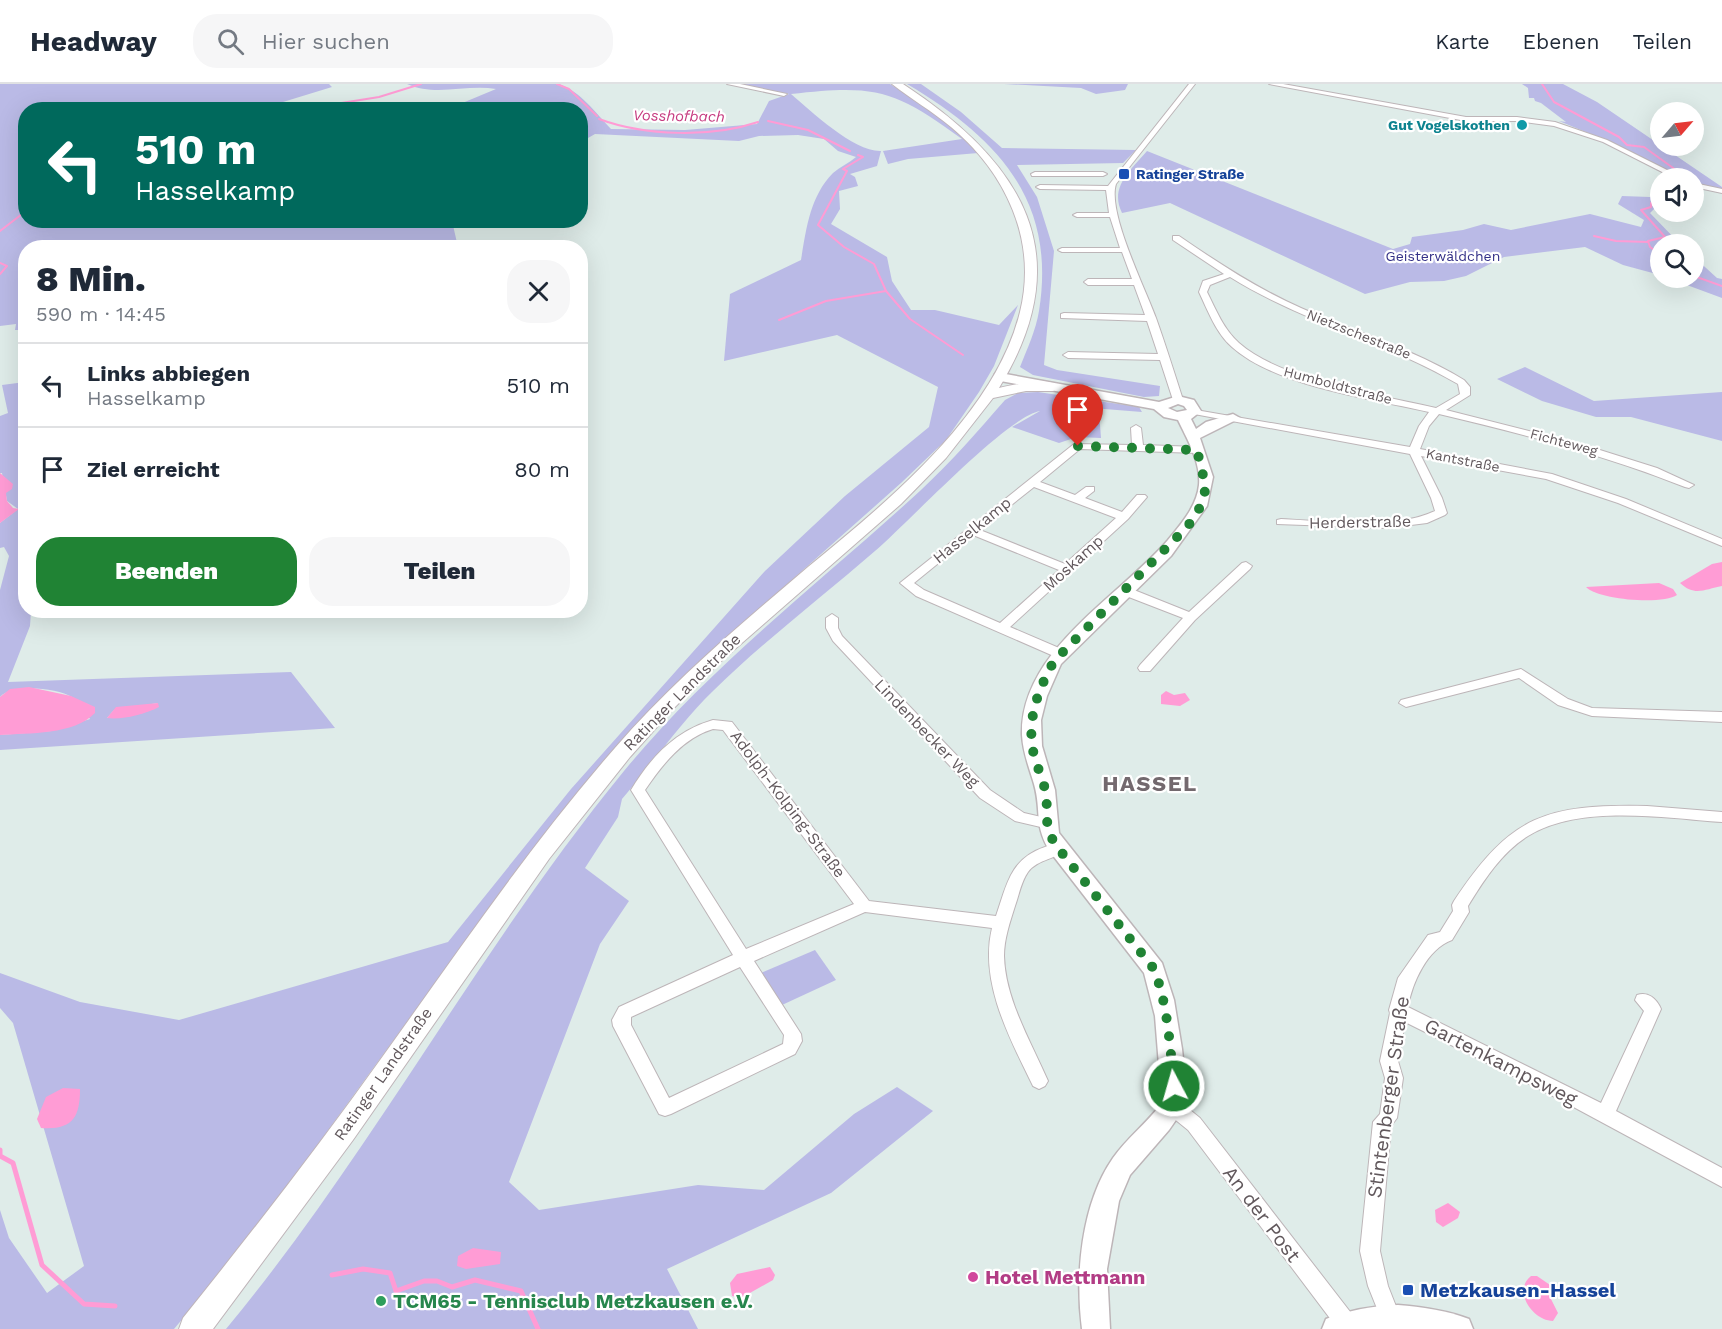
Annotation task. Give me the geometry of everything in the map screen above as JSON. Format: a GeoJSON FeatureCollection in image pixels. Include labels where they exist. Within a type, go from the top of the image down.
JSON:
{"type":"FeatureCollection","features":[{"type":"Feature","properties":{"kind":"main road","name":"Ratinger Landstraße"},"geometry":{"type":"LineString","coordinates":[[194,1329],[296,1196],[526,872],[602,775],[711,659],[906,489],[965,427],[994,386],[1018,340],[1026,311],[1031,258],[1029,240],[1020,208],[1002,174],[980,147],[951,120],[897,84]]}},
{"type":"Feature","properties":{"kind":"main road"},"geometry":{"type":"LineString","coordinates":[[994,386],[1053,387]]}},
{"type":"Feature","properties":{"kind":"street"},"geometry":{"type":"LineString","coordinates":[[730,84],[784,94]]}},
{"type":"Feature","properties":{"kind":"street"},"geometry":{"type":"LineString","coordinates":[[1111,186],[1192,84]]}},
{"type":"Feature","properties":{"kind":"street"},"geometry":{"type":"LineString","coordinates":[[1272,84],[1454,117],[1516,119],[1555,124],[1611,144],[1659,168]]}},
{"type":"Feature","properties":{"kind":"street"},"geometry":{"type":"LineString","coordinates":[[1103,174],[1106,169],[1124,170]]}},
{"type":"Feature","properties":{"kind":"street"},"geometry":{"type":"LineString","coordinates":[[1035,174],[1103,174]]}},
{"type":"Feature","properties":{"kind":"street"},"geometry":{"type":"LineString","coordinates":[[1103,174],[1111,186],[1113,215],[1165,357],[1178,400]]}},
{"type":"Feature","properties":{"kind":"street"},"geometry":{"type":"LineString","coordinates":[[1040,187],[1111,186]]}},
{"type":"Feature","properties":{"kind":"street"},"geometry":{"type":"LineString","coordinates":[[1704,187],[1722,191]]}},
{"type":"Feature","properties":{"kind":"street"},"geometry":{"type":"LineString","coordinates":[[1077,215],[1113,215]]}},
{"type":"Feature","properties":{"kind":"street","name":"Nietzschestraße"},"geometry":{"type":"LineString","coordinates":[[1176,238],[1228,275],[1297,310],[1419,359],[1466,387],[1465,394],[1435,410]]}},
{"type":"Feature","properties":{"kind":"street"},"geometry":{"type":"LineString","coordinates":[[1062,250],[1126,250]]}},
{"type":"Feature","properties":{"kind":"street","name":"Humboldtstraße"},"geometry":{"type":"LineString","coordinates":[[1228,275],[1206,283],[1203,292],[1221,329],[1242,351],[1264,363],[1298,376],[1435,410]]}},
{"type":"Feature","properties":{"kind":"street"},"geometry":{"type":"LineString","coordinates":[[1088,282],[1138,282]]}},
{"type":"Feature","properties":{"kind":"street"},"geometry":{"type":"LineString","coordinates":[[1064,316],[1151,318]]}},
{"type":"Feature","properties":{"kind":"street"},"geometry":{"type":"LineString","coordinates":[[1068,356],[1165,357]]}},
{"type":"Feature","properties":{"kind":"street"},"geometry":{"type":"LineString","coordinates":[[994,386],[1053,387],[1161,406],[1166,413],[1189,414]]}},
{"type":"Feature","properties":{"kind":"street"},"geometry":{"type":"LineString","coordinates":[[1096,1329],[1093,1314],[1095,1270],[1104,1203],[1109,1187],[1122,1166],[1173,1107],[1175,1098],[1168,1034],[1159,982],[1154,969],[1058,848],[1046,824],[1046,793],[1034,758],[1031,720],[1041,685],[1061,654],[1174,543],[1199,509],[1204,498],[1205,477],[1195,444],[1189,404],[1178,400],[1165,402],[1161,406]]}},
{"type":"Feature","properties":{"kind":"street"},"geometry":{"type":"LineString","coordinates":[[1414,450],[1426,419],[1435,410]]}},
{"type":"Feature","properties":{"kind":"street","name":"Fichteweg"},"geometry":{"type":"LineString","coordinates":[[1435,410],[1594,450],[1652,469],[1689,485]]}},
{"type":"Feature","properties":{"kind":"street","name":"Kantstraße"},"geometry":{"type":"LineString","coordinates":[[1189,414],[1233,418],[1548,476],[1586,487],[1722,543]]}},
{"type":"Feature","properties":{"kind":"street"},"geometry":{"type":"LineString","coordinates":[[1195,444],[1211,425],[1233,418]]}},
{"type":"Feature","properties":{"kind":"street"},"geometry":{"type":"LineString","coordinates":[[1136,428],[1138,448]]}},
{"type":"Feature","properties":{"kind":"street","name":"Hasselkamp"},"geometry":{"type":"LineString","coordinates":[[1061,654],[920,592],[906,583],[1078,446],[1138,448],[1195,444]]}},
{"type":"Feature","properties":{"kind":"street","name":"Herderstraße"},"geometry":{"type":"LineString","coordinates":[[1281,522],[1395,525],[1432,519],[1441,513],[1440,504],[1418,467],[1414,450]]}},
{"type":"Feature","properties":{"kind":"street"},"geometry":{"type":"LineString","coordinates":[[1031,482],[1124,517]]}},
{"type":"Feature","properties":{"kind":"street"},"geometry":{"type":"LineString","coordinates":[[1077,499],[1090,489]]}},
{"type":"Feature","properties":{"kind":"street","name":"Moskamp"},"geometry":{"type":"LineString","coordinates":[[1002,628],[1124,517],[1141,497]]}},
{"type":"Feature","properties":{"kind":"street"},"geometry":{"type":"LineString","coordinates":[[972,531],[1067,569]]}},
{"type":"Feature","properties":{"kind":"street"},"geometry":{"type":"LineString","coordinates":[[1144,668],[1191,617],[1246,566]]}},
{"type":"Feature","properties":{"kind":"street"},"geometry":{"type":"LineString","coordinates":[[1125,591],[1191,617]]}},
{"type":"Feature","properties":{"kind":"street","name":"Lindenbecker Weg"},"geometry":{"type":"LineString","coordinates":[[832,618],[831,628],[837,638],[985,794],[1020,817],[1046,824]]}},
{"type":"Feature","properties":{"kind":"street"},"geometry":{"type":"LineString","coordinates":[[1406,703],[1521,673],[1559,701],[1573,708],[1592,712],[1722,717]]}},
{"type":"Feature","properties":{"kind":"street","name":"Adolph-Kolping-Straße"},"geometry":{"type":"LineString","coordinates":[[864,906],[732,728],[722,724],[682,737],[640,785],[638,794],[743,958],[792,1034],[789,1049],[665,1108],[622,1026],[621,1020],[625,1012],[743,958],[864,906]]}},
{"type":"Feature","properties":{"kind":"street","name":"Stintenberger Straße"},"geometry":{"type":"LineString","coordinates":[[1391,1319],[1378,1286],[1370,1251],[1382,1122],[1388,1118],[1394,1078],[1389,1061],[1404,983],[1434,940],[1446,936],[1461,912],[1460,905],[1476,880],[1503,849],[1524,831],[1560,819],[1620,810],[1722,817]]}},
{"type":"Feature","properties":{"kind":"street"},"geometry":{"type":"LineString","coordinates":[[1039,1081],[1001,986],[996,955],[1002,923],[1023,864],[1031,857],[1058,848]]}},
{"type":"Feature","properties":{"kind":"street"},"geometry":{"type":"LineString","coordinates":[[864,906],[1002,923]]}},
{"type":"Feature","properties":{"kind":"street"},"geometry":{"type":"LineString","coordinates":[[1605,1115],[1653,1009],[1643,1000]]}},
{"type":"Feature","properties":{"kind":"street","name":"Gartenkampsweg"},"geometry":{"type":"LineString","coordinates":[[1397,1010],[1493,1056],[1722,1178]]}},
{"type":"Feature","properties":{"kind":"street","name":"An der Post"},"geometry":{"type":"LineString","coordinates":[[1173,1107],[1194,1124],[1345,1327]]}},
{"type":"Feature","properties":{"kind":"street"},"geometry":{"type":"LineString","coordinates":[[1345,1327],[1368,1320],[1391,1319],[1431,1321],[1459,1329]]}},
{"type":"Feature","properties":{"kind":"green space"},"geometry":{"type":"Polygon","coordinates":[[[0,84],[329,84],[332,87],[283,102],[18,102],[18,228],[454,228],[456,240],[18,240],[18,330],[15,330],[16,324],[0,326],[0,84]]]}},
{"type":"Feature","properties":{"kind":"green space"},"geometry":{"type":"Polygon","coordinates":[[[407,84],[559,84],[586,102],[465,102],[496,89],[429,90],[407,84]]]}},
{"type":"Feature","properties":{"kind":"green space"},"geometry":{"type":"Polygon","coordinates":[[[737,84],[890,84],[954,125],[978,153],[908,159],[888,164],[883,151],[962,139],[919,110],[884,94],[845,90],[791,94],[846,138],[870,150],[881,151],[877,166],[850,174],[855,177],[858,186],[839,191],[840,209],[831,224],[887,257],[892,281],[911,310],[935,310],[999,325],[1018,305],[994,366],[946,440],[901,483],[713,650],[585,783],[528,855],[247,1242],[174,1329],[0,1329],[0,1210],[9,1238],[47,1293],[84,1266],[13,1023],[0,1008],[0,973],[80,1002],[179,1020],[448,942],[571,789],[765,571],[845,496],[929,427],[938,387],[837,335],[724,361],[730,294],[801,260],[810,214],[819,192],[833,173],[856,157],[838,151],[824,139],[798,135],[759,136],[739,141],[595,134],[588,138],[588,104],[611,129],[685,130],[757,124],[769,101],[789,94],[737,84]]]}},
{"type":"Feature","properties":{"kind":"green space"},"geometry":{"type":"Polygon","coordinates":[[[907,84],[921,84],[961,112],[1002,148],[1136,150],[1123,163],[1017,165],[1037,197],[1054,251],[1044,365],[1057,370],[1160,386],[1159,396],[1144,397],[1033,375],[1020,367],[1038,318],[1042,271],[1038,236],[1029,204],[1013,175],[993,150],[968,126],[907,84]]]}},
{"type":"Feature","properties":{"kind":"green space"},"geometry":{"type":"Polygon","coordinates":[[[1004,84],[1128,84],[1125,90],[1096,94],[1081,88],[1004,84]]]}},
{"type":"Feature","properties":{"kind":"green space"},"geometry":{"type":"Polygon","coordinates":[[[1522,84],[1563,84],[1597,102],[1650,138],[1650,156],[1676,156],[1694,168],[1661,168],[1610,142],[1559,121],[1566,122],[1534,98],[1529,98],[1528,88],[1522,84]]]}},
{"type":"Feature","properties":{"kind":"green space","name":"Geisterwäldchen"},"geometry":{"type":"Polygon","coordinates":[[[1147,151],[1393,249],[1410,244],[1412,237],[1463,230],[1484,224],[1511,230],[1590,214],[1641,227],[1644,220],[1618,204],[1622,196],[1650,197],[1650,222],[1659,222],[1670,234],[1650,234],[1650,272],[1623,265],[1585,247],[1504,257],[1466,276],[1444,281],[1410,282],[1365,294],[1170,203],[1122,213],[1118,195],[1129,172],[1147,151]]]}},
{"type":"Feature","properties":{"kind":"green space"},"geometry":{"type":"Polygon","coordinates":[[[1704,175],[1722,187],[1722,189],[1704,185],[1704,175]]]}},
{"type":"Feature","properties":{"kind":"green space"},"geometry":{"type":"Polygon","coordinates":[[[1704,266],[1717,278],[1722,279],[1722,298],[1695,288],[1704,288],[1704,266]]]}},
{"type":"Feature","properties":{"kind":"green space"},"geometry":{"type":"Polygon","coordinates":[[[1525,367],[1594,401],[1722,392],[1722,441],[1631,417],[1596,417],[1542,401],[1497,379],[1525,367]]]}},
{"type":"Feature","properties":{"kind":"green space"},"geometry":{"type":"Polygon","coordinates":[[[18,383],[18,509],[7,501],[2,473],[0,473],[0,416],[8,413],[2,385],[18,383]]]}},
{"type":"Feature","properties":{"kind":"green space"},"geometry":{"type":"Polygon","coordinates":[[[1038,392],[1139,407],[1142,412],[1067,406],[1057,408],[1099,411],[1101,438],[1077,437],[1059,443],[1012,427],[1040,411],[1025,418],[1005,431],[875,551],[772,637],[713,691],[622,799],[618,817],[585,868],[629,901],[600,944],[509,1182],[539,1210],[698,1185],[764,1190],[854,1114],[897,1087],[933,1111],[831,1193],[667,1269],[698,1329],[226,1329],[279,1262],[329,1192],[521,908],[624,771],[693,695],[768,625],[921,490],[1005,400],[1018,393],[1038,392]]]}},
{"type":"Feature","properties":{"kind":"green space"},"geometry":{"type":"Polygon","coordinates":[[[18,509],[18,618],[31,618],[30,626],[8,682],[291,672],[335,728],[0,750],[0,735],[51,731],[90,719],[75,699],[56,691],[24,688],[0,697],[0,590],[9,556],[4,547],[0,548],[0,523],[18,509]],[[158,703],[114,710],[107,718],[143,713],[158,703]]]}},
{"type":"Feature","properties":{"kind":"green space"},"geometry":{"type":"Polygon","coordinates":[[[815,950],[836,980],[782,1005],[761,973],[815,950]]]}},
{"type":"Feature","properties":{"kind":"shaded area"},"geometry":{"type":"Polygon","coordinates":[[[0,473],[13,484],[12,489],[6,493],[7,501],[18,510],[0,523],[0,473]]]}},
{"type":"Feature","properties":{"kind":"shaded area"},"geometry":{"type":"Polygon","coordinates":[[[1722,562],[1722,586],[1695,591],[1680,583],[1712,564],[1722,562]]]}},
{"type":"Feature","properties":{"kind":"shaded area"},"geometry":{"type":"Polygon","coordinates":[[[1659,583],[1673,589],[1677,595],[1659,600],[1631,600],[1603,595],[1586,587],[1659,583]]]}},
{"type":"Feature","properties":{"kind":"shaded area"},"geometry":{"type":"Polygon","coordinates":[[[29,687],[71,696],[95,707],[95,713],[75,725],[51,732],[0,735],[0,697],[10,689],[29,687]]]}},
{"type":"Feature","properties":{"kind":"shaded area"},"geometry":{"type":"Polygon","coordinates":[[[1166,691],[1174,695],[1185,693],[1190,700],[1180,706],[1161,704],[1161,695],[1166,691]]]}},
{"type":"Feature","properties":{"kind":"shaded area"},"geometry":{"type":"Polygon","coordinates":[[[158,703],[159,707],[141,714],[107,718],[116,707],[158,703]]]}},
{"type":"Feature","properties":{"kind":"shaded area"},"geometry":{"type":"Polygon","coordinates":[[[63,1088],[80,1089],[76,1115],[60,1127],[41,1128],[37,1119],[46,1097],[63,1088]]]}},
{"type":"Feature","properties":{"kind":"shaded area"},"geometry":{"type":"Polygon","coordinates":[[[1448,1203],[1460,1212],[1458,1218],[1443,1227],[1436,1222],[1435,1210],[1448,1203]]]}},
{"type":"Feature","properties":{"kind":"shaded area"},"geometry":{"type":"Polygon","coordinates":[[[473,1248],[501,1252],[500,1264],[466,1269],[457,1266],[458,1256],[473,1248]]]}},
{"type":"Feature","properties":{"kind":"shaded area"},"geometry":{"type":"Polygon","coordinates":[[[770,1267],[775,1275],[773,1280],[741,1298],[732,1296],[730,1283],[737,1274],[770,1267]]]}},
{"type":"Feature","properties":{"kind":"shaded area"},"geometry":{"type":"Polygon","coordinates":[[[1531,1276],[1537,1276],[1553,1287],[1551,1299],[1558,1313],[1553,1321],[1538,1316],[1527,1304],[1524,1289],[1531,1276]]]}},
{"type":"Feature","properties":{"kind":"waterway"},"geometry":{"type":"LineString","coordinates":[[348,102],[379,97],[421,84]]}},
{"type":"Feature","properties":{"kind":"waterway","name":"Vosshofbach"},"geometry":{"type":"LineString","coordinates":[[557,84],[569,89],[582,102]]}},
{"type":"Feature","properties":{"kind":"waterway"},"geometry":{"type":"LineString","coordinates":[[1542,84],[1554,102],[1619,137],[1627,145],[1644,147],[1673,168]]}},
{"type":"Feature","properties":{"kind":"waterway","name":"Vosshofbach"},"geometry":{"type":"LineString","coordinates":[[588,107],[597,116]]}},
{"type":"Feature","properties":{"kind":"waterway","name":"Vosshofbach"},"geometry":{"type":"LineString","coordinates":[[599,119],[637,129],[678,133],[720,131],[758,122]]}},
{"type":"Feature","properties":{"kind":"waterway","name":"Vosshofbach"},"geometry":{"type":"LineString","coordinates":[[768,121],[808,130],[850,151]]}},
{"type":"Feature","properties":{"kind":"waterway","name":"Vosshofbach"},"geometry":{"type":"LineString","coordinates":[[858,155],[863,157],[843,169],[847,171],[818,225],[844,247],[874,264],[886,291]]}},
{"type":"Feature","properties":{"kind":"waterway"},"geometry":{"type":"LineString","coordinates":[[1650,207],[1641,210],[1650,220]]}},
{"type":"Feature","properties":{"kind":"waterway"},"geometry":{"type":"LineString","coordinates":[[0,231],[18,217]]}},
{"type":"Feature","properties":{"kind":"waterway"},"geometry":{"type":"LineString","coordinates":[[1652,222],[1662,234]]}},
{"type":"Feature","properties":{"kind":"waterway"},"geometry":{"type":"LineString","coordinates":[[1594,236],[1616,241],[1648,242]]}},
{"type":"Feature","properties":{"kind":"waterway"},"geometry":{"type":"LineString","coordinates":[[1650,241],[1648,241],[1650,247]]}},
{"type":"Feature","properties":{"kind":"waterway"},"geometry":{"type":"LineString","coordinates":[[0,263],[7,266],[0,274]]}},
{"type":"Feature","properties":{"kind":"waterway"},"geometry":{"type":"LineString","coordinates":[[1704,280],[1722,286]]}},
{"type":"Feature","properties":{"kind":"waterway"},"geometry":{"type":"LineString","coordinates":[[779,320],[826,301],[886,291]]}},
{"type":"Feature","properties":{"kind":"waterway","name":"Vosshofbach"},"geometry":{"type":"LineString","coordinates":[[886,291],[910,319],[963,355]]}},
{"type":"Feature","properties":{"kind":"waterway"},"geometry":{"type":"LineString","coordinates":[[0,1150],[0,1156],[13,1163],[42,1265],[84,1304],[115,1306]]}},
{"type":"Feature","properties":{"kind":"waterway"},"geometry":{"type":"LineString","coordinates":[[332,1275],[363,1269],[390,1273],[396,1291],[424,1281],[437,1281],[452,1287],[475,1280],[521,1291],[538,1329]]}},
{"type":"Feature","properties":{"kind":"place","name":"Gut Vogelskothen"},"geometry":{"type":"Point","coordinates":[1522,125]}},
{"type":"Feature","properties":{"kind":"place","name":"Ratinger Straße"},"geometry":{"type":"Point","coordinates":[1124,174]}},
{"type":"Feature","properties":{"kind":"place","name":"Hotel Mettmann"},"geometry":{"type":"Point","coordinates":[973,1277]}},
{"type":"Feature","properties":{"kind":"place","name":"Metzkausen-Hassel"},"geometry":{"type":"Point","coordinates":[1408,1290]}},
{"type":"Feature","properties":{"kind":"place","name":"TCM65 - Tennisclub Metzkausen e.V."},"geometry":{"type":"Point","coordinates":[381,1301]}},
{"type":"Feature","properties":{"kind":"district","name":"HASSEL"},"geometry":{"type":"Point","coordinates":[1150,783]}},
{"type":"Feature","properties":{"kind":"route"},"geometry":{"type":"LineString","coordinates":[[1078,446],[1197,450],[1205,477],[1204,498],[1188,526],[1174,543],[1054,661],[1035,700],[1031,720],[1034,758],[1046,793],[1047,830],[1051,839],[1154,969],[1159,982],[1168,1034],[1174,1086]]}}]}
